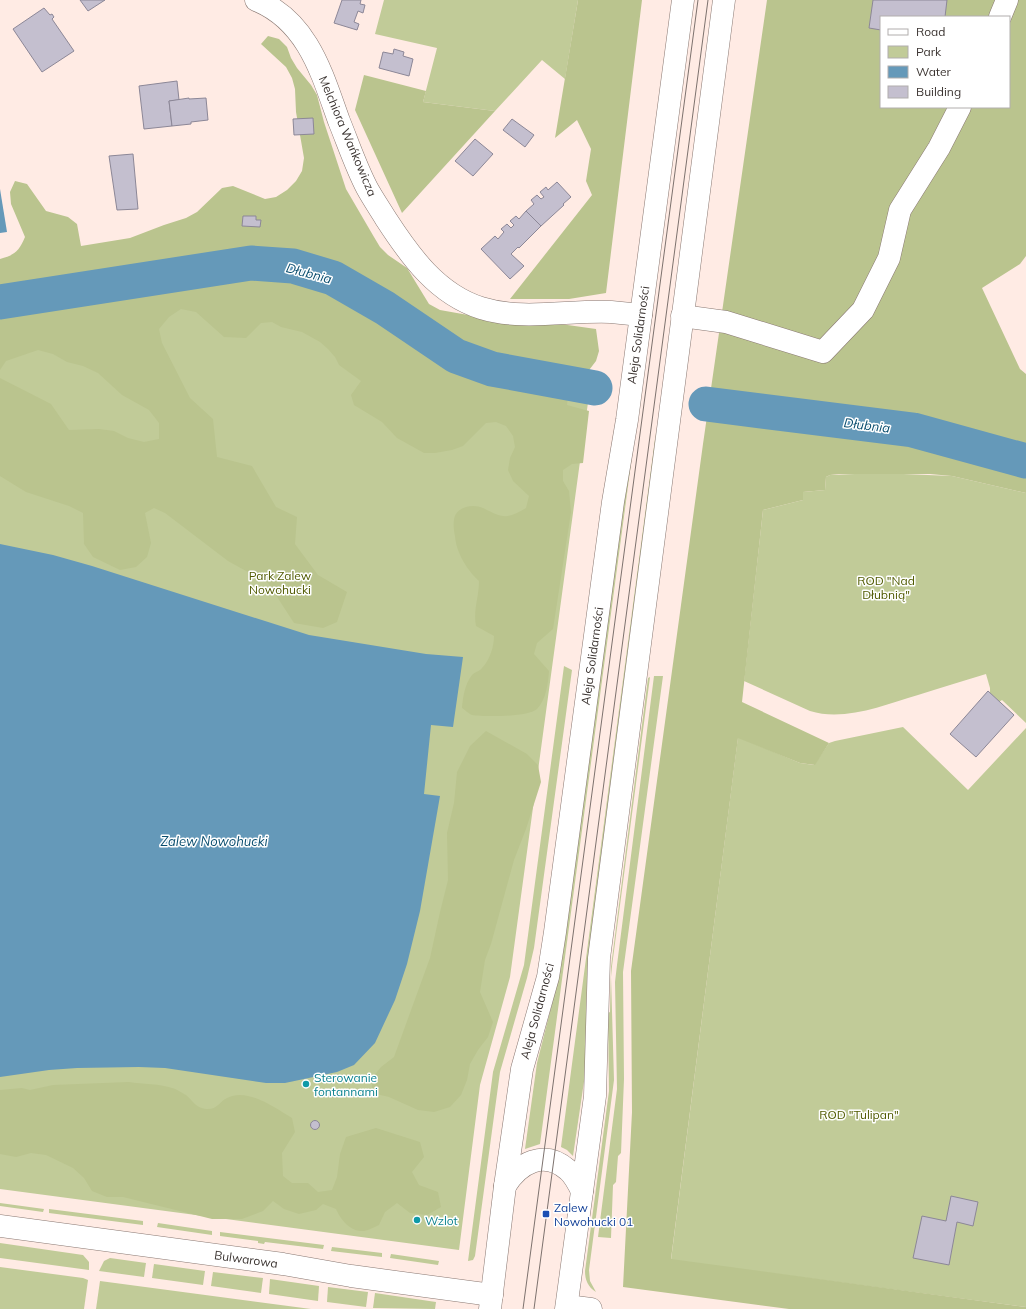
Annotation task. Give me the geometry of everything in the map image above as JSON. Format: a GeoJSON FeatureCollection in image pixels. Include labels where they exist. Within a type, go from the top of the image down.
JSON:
{"type":"FeatureCollection","features":[{"type":"Feature","properties":{"kind":"street","name":"Melchiora Wańkowicza"},"geometry":{"type":"LineString","coordinates":[[256,0],[264,3],[279,13],[310,47],[321,70],[367,188],[403,246],[440,286],[457,298],[482,308],[516,315],[610,312],[641,315]]}},
{"type":"Feature","properties":{"kind":"street","name":"Aleja Solidarności"},"geometry":{"type":"LineString","coordinates":[[491,1302],[505,1186],[522,1069],[550,970],[683,0]]}},
{"type":"Feature","properties":{"kind":"street"},"geometry":{"type":"LineString","coordinates":[[591,1309],[567,1307],[595,1096],[599,958],[724,0]]}},
{"type":"Feature","properties":{"kind":"street"},"geometry":{"type":"LineString","coordinates":[[1000,16],[1007,0]]}},
{"type":"Feature","properties":{"kind":"street"},"geometry":{"type":"LineString","coordinates":[[682,316],[726,322],[823,352],[863,310],[889,258],[900,210],[939,148],[959,108]]}},
{"type":"Feature","properties":{"kind":"street"},"geometry":{"type":"LineString","coordinates":[[505,1186],[510,1178],[522,1166],[528,1163],[543,1160],[558,1164],[568,1170],[582,1191]]}},
{"type":"Feature","properties":{"kind":"street","name":"Bulwarowa"},"geometry":{"type":"LineString","coordinates":[[0,1226],[283,1264],[491,1302]]}},
{"type":"Feature","properties":{"kind":"green space"},"geometry":{"type":"Polygon","coordinates":[[[384,0],[578,0],[565,79],[542,60],[495,111],[423,102],[437,48],[375,34],[384,0]]]}},
{"type":"Feature","properties":{"kind":"green space"},"geometry":{"type":"Polygon","coordinates":[[[578,0],[642,0],[606,293],[569,299],[510,299],[592,195],[586,181],[591,149],[577,120],[555,138],[578,0]]]}},
{"type":"Feature","properties":{"kind":"green space"},"geometry":{"type":"Polygon","coordinates":[[[767,0],[1026,0],[1026,256],[1020,264],[982,288],[1020,369],[1026,374],[1026,493],[952,476],[930,474],[839,474],[826,477],[825,490],[803,492],[803,500],[763,510],[742,702],[829,743],[815,765],[800,763],[738,738],[671,1259],[1026,1307],[1026,1309],[789,1309],[623,1287],[632,1112],[631,971],[703,444],[767,0]]]}},
{"type":"Feature","properties":{"kind":"green space"},"geometry":{"type":"Polygon","coordinates":[[[268,36],[279,39],[287,47],[297,68],[317,95],[324,122],[346,189],[380,247],[388,255],[407,268],[429,304],[440,310],[513,323],[539,321],[596,329],[599,351],[596,361],[568,395],[567,405],[589,411],[583,463],[572,464],[563,470],[563,481],[569,491],[571,512],[553,629],[537,643],[534,654],[549,671],[547,686],[543,701],[537,709],[532,712],[506,716],[478,716],[472,715],[462,708],[466,686],[472,675],[485,665],[492,648],[494,636],[476,626],[475,614],[479,581],[466,566],[457,548],[454,520],[455,516],[461,509],[470,506],[483,508],[497,515],[503,516],[515,514],[526,508],[529,496],[513,481],[508,470],[510,458],[515,447],[513,436],[506,426],[496,422],[486,423],[463,446],[452,450],[424,453],[397,438],[382,422],[354,405],[351,395],[361,381],[339,365],[335,357],[320,342],[302,332],[281,327],[272,322],[261,323],[246,338],[224,337],[196,312],[181,309],[169,317],[159,329],[162,343],[190,398],[213,419],[217,457],[252,466],[276,507],[297,517],[295,544],[318,575],[347,592],[337,622],[323,628],[294,623],[268,583],[228,561],[165,513],[154,508],[145,513],[151,543],[147,557],[136,567],[120,570],[93,557],[84,544],[83,513],[69,506],[26,492],[0,476],[0,378],[51,404],[69,430],[99,429],[114,431],[128,438],[144,442],[159,439],[159,423],[149,410],[122,395],[98,373],[83,366],[67,362],[53,354],[38,350],[6,361],[0,370],[0,259],[16,252],[21,246],[25,237],[11,204],[10,192],[15,181],[27,184],[46,211],[68,217],[77,224],[81,246],[130,238],[186,218],[197,212],[222,188],[233,186],[265,199],[276,197],[287,190],[296,181],[302,171],[304,158],[296,112],[295,89],[292,78],[286,67],[261,44],[268,36]]]}},
{"type":"Feature","properties":{"kind":"green space"},"geometry":{"type":"Polygon","coordinates":[[[364,75],[426,91],[423,102],[495,111],[402,213],[355,110],[364,75]]]}},
{"type":"Feature","properties":{"kind":"green space","name":"Park Zalew Nowohucki"},"geometry":{"type":"Polygon","coordinates":[[[162,276],[463,359],[592,373],[510,977],[480,1085],[459,1250],[0,1189],[0,311],[162,276]]]}},
{"type":"Feature","properties":{"kind":"green space"},"geometry":{"type":"Polygon","coordinates":[[[656,431],[650,498],[587,973],[586,1068],[573,1156],[561,1147],[656,431]]]}},
{"type":"Feature","properties":{"kind":"green space"},"geometry":{"type":"Polygon","coordinates":[[[633,449],[540,1144],[525,1149],[537,1063],[560,972],[621,514],[633,449]]]}},
{"type":"Feature","properties":{"kind":"green space","name":"ROD \"Nad Dłubnią\""},"geometry":{"type":"Polygon","coordinates":[[[879,473],[952,476],[1026,493],[1026,723],[1002,700],[999,702],[990,693],[986,674],[864,711],[836,715],[810,711],[744,681],[763,510],[803,500],[803,492],[825,490],[826,477],[830,475],[879,473]]]}},
{"type":"Feature","properties":{"kind":"green space"},"geometry":{"type":"Polygon","coordinates":[[[564,666],[572,670],[534,948],[500,1072],[475,1256],[473,1260],[468,1261],[493,1072],[524,965],[564,666]]]}},
{"type":"Feature","properties":{"kind":"green space"},"geometry":{"type":"Polygon","coordinates":[[[654,676],[663,676],[623,972],[624,1079],[621,1153],[618,1156],[616,1182],[613,1185],[611,1238],[598,1237],[617,1089],[615,982],[654,676]]]}},
{"type":"Feature","properties":{"kind":"green space"},"geometry":{"type":"Polygon","coordinates":[[[650,677],[611,977],[614,1080],[589,1270],[590,1281],[596,1292],[588,1283],[585,1271],[609,1091],[608,1013],[610,1012],[611,967],[648,678],[650,677]]]}},
{"type":"Feature","properties":{"kind":"green space","name":"ROD \"Tulipan\""},"geometry":{"type":"Polygon","coordinates":[[[903,727],[968,790],[1026,728],[1026,1307],[671,1260],[738,737],[800,763],[814,765],[829,743],[903,727]]]}},
{"type":"Feature","properties":{"kind":"green space"},"geometry":{"type":"Polygon","coordinates":[[[486,731],[527,754],[538,765],[541,782],[514,860],[491,944],[485,960],[480,992],[493,1022],[488,1037],[470,1064],[467,1080],[461,1095],[450,1107],[434,1112],[418,1110],[389,1097],[372,1093],[372,1078],[381,1067],[394,1057],[430,958],[448,880],[447,833],[454,803],[457,772],[470,746],[486,731]]]}},
{"type":"Feature","properties":{"kind":"green space"},"geometry":{"type":"Polygon","coordinates":[[[129,1082],[163,1086],[178,1090],[186,1095],[197,1106],[206,1109],[215,1107],[227,1098],[235,1095],[243,1095],[261,1100],[277,1109],[292,1118],[295,1132],[282,1153],[283,1176],[292,1183],[308,1183],[318,1192],[332,1190],[337,1177],[340,1154],[346,1137],[376,1128],[420,1142],[424,1157],[412,1172],[419,1185],[438,1192],[441,1207],[427,1215],[410,1213],[397,1203],[385,1212],[379,1225],[364,1231],[354,1230],[343,1221],[336,1209],[323,1204],[316,1210],[299,1214],[284,1209],[273,1201],[263,1211],[242,1219],[212,1219],[123,1197],[107,1197],[92,1191],[84,1178],[73,1168],[46,1155],[31,1153],[16,1157],[0,1154],[0,1090],[22,1088],[30,1090],[53,1085],[129,1082]]]}},
{"type":"Feature","properties":{"kind":"green space"},"geometry":{"type":"Polygon","coordinates":[[[0,1203],[44,1209],[43,1212],[0,1206],[0,1203]]]}},
{"type":"Feature","properties":{"kind":"green space"},"geometry":{"type":"Polygon","coordinates":[[[49,1209],[143,1221],[143,1225],[49,1213],[49,1209]]]}},
{"type":"Feature","properties":{"kind":"green space"},"geometry":{"type":"Polygon","coordinates":[[[158,1223],[212,1231],[212,1235],[157,1227],[158,1223]]]}},
{"type":"Feature","properties":{"kind":"green space"},"geometry":{"type":"Polygon","coordinates":[[[220,1232],[324,1245],[323,1249],[265,1242],[264,1244],[258,1243],[258,1241],[220,1236],[220,1232]]]}},
{"type":"Feature","properties":{"kind":"green space"},"geometry":{"type":"Polygon","coordinates":[[[0,1243],[83,1255],[89,1262],[89,1270],[0,1258],[0,1243]]]}},
{"type":"Feature","properties":{"kind":"green space"},"geometry":{"type":"Polygon","coordinates":[[[332,1247],[382,1253],[382,1257],[331,1251],[332,1247]]]}},
{"type":"Feature","properties":{"kind":"green space"},"geometry":{"type":"Polygon","coordinates":[[[391,1254],[439,1261],[438,1265],[390,1258],[391,1254]]]}},
{"type":"Feature","properties":{"kind":"green space"},"geometry":{"type":"Polygon","coordinates":[[[110,1258],[146,1263],[144,1277],[99,1271],[104,1261],[110,1258]]]}},
{"type":"Feature","properties":{"kind":"green space"},"geometry":{"type":"Polygon","coordinates":[[[154,1264],[205,1271],[203,1285],[152,1278],[154,1264]]]}},
{"type":"Feature","properties":{"kind":"green space"},"geometry":{"type":"Polygon","coordinates":[[[0,1267],[83,1278],[88,1280],[84,1309],[0,1309],[0,1267]]]}},
{"type":"Feature","properties":{"kind":"green space"},"geometry":{"type":"Polygon","coordinates":[[[213,1272],[263,1278],[261,1293],[211,1286],[213,1272]]]}},
{"type":"Feature","properties":{"kind":"green space"},"geometry":{"type":"Polygon","coordinates":[[[270,1279],[319,1286],[318,1301],[269,1294],[270,1279]]]}},
{"type":"Feature","properties":{"kind":"green space"},"geometry":{"type":"Polygon","coordinates":[[[100,1281],[311,1309],[96,1309],[100,1281]]]}},
{"type":"Feature","properties":{"kind":"green space"},"geometry":{"type":"Polygon","coordinates":[[[328,1287],[368,1292],[366,1307],[327,1302],[328,1287]]]}},
{"type":"Feature","properties":{"kind":"green space"},"geometry":{"type":"Polygon","coordinates":[[[375,1293],[436,1302],[435,1309],[373,1308],[375,1293]]]}},
{"type":"Feature","properties":{"kind":"water"},"geometry":{"type":"Polygon","coordinates":[[[0,189],[7,232],[0,233],[0,189]]]}},
{"type":"Feature","properties":{"kind":"water","name":"Zalew Nowohucki"},"geometry":{"type":"Polygon","coordinates":[[[0,544],[53,555],[92,566],[309,635],[426,654],[463,657],[453,727],[431,725],[424,794],[440,796],[420,911],[407,964],[395,1000],[375,1043],[354,1065],[337,1072],[285,1083],[266,1083],[165,1068],[139,1067],[49,1070],[0,1077],[0,544]]]}},
{"type":"Feature","properties":{"kind":"building"},"geometry":{"type":"Polygon","coordinates":[[[80,0],[105,0],[88,11],[80,0]]]}},
{"type":"Feature","properties":{"kind":"building"},"geometry":{"type":"Polygon","coordinates":[[[342,0],[361,0],[360,4],[365,5],[363,13],[358,11],[354,22],[359,24],[357,30],[334,23],[342,0]]]}},
{"type":"Feature","properties":{"kind":"building"},"geometry":{"type":"Polygon","coordinates":[[[873,0],[947,0],[945,16],[880,16],[880,30],[869,28],[873,0]]]}},
{"type":"Feature","properties":{"kind":"building"},"geometry":{"type":"Polygon","coordinates":[[[44,8],[50,15],[52,14],[54,17],[52,19],[74,51],[42,72],[13,29],[44,8]]]}},
{"type":"Feature","properties":{"kind":"building"},"geometry":{"type":"Polygon","coordinates":[[[394,49],[404,52],[403,56],[413,59],[409,76],[379,68],[383,52],[393,54],[394,49]]]}},
{"type":"Feature","properties":{"kind":"building"},"geometry":{"type":"Polygon","coordinates":[[[177,81],[179,100],[169,101],[172,126],[144,129],[139,86],[177,81]]]}},
{"type":"Feature","properties":{"kind":"building"},"geometry":{"type":"Polygon","coordinates":[[[189,98],[206,98],[208,120],[172,126],[169,101],[189,98]]]}},
{"type":"Feature","properties":{"kind":"building"},"geometry":{"type":"Polygon","coordinates":[[[313,118],[314,134],[294,135],[293,119],[313,118]]]}},
{"type":"Feature","properties":{"kind":"building"},"geometry":{"type":"Polygon","coordinates":[[[512,119],[534,135],[525,147],[503,130],[512,119]]]}},
{"type":"Feature","properties":{"kind":"building"},"geometry":{"type":"Polygon","coordinates":[[[475,139],[493,154],[473,176],[455,161],[475,139]]]}},
{"type":"Feature","properties":{"kind":"building"},"geometry":{"type":"Polygon","coordinates":[[[133,154],[138,209],[117,210],[109,156],[133,154]]]}},
{"type":"Feature","properties":{"kind":"building"},"geometry":{"type":"Polygon","coordinates":[[[557,182],[571,197],[541,226],[526,211],[534,204],[531,200],[537,195],[541,199],[544,197],[540,192],[546,187],[548,190],[557,182]]]}},
{"type":"Feature","properties":{"kind":"building"},"geometry":{"type":"Polygon","coordinates":[[[526,211],[541,226],[511,254],[524,266],[510,279],[481,249],[495,236],[498,239],[504,232],[501,229],[507,224],[511,228],[514,225],[510,221],[516,216],[519,219],[526,211]]]}},
{"type":"Feature","properties":{"kind":"building"},"geometry":{"type":"Polygon","coordinates":[[[243,216],[256,216],[256,220],[261,220],[260,227],[242,226],[243,216]]]}},
{"type":"Feature","properties":{"kind":"building"},"geometry":{"type":"Polygon","coordinates":[[[988,691],[1014,715],[976,757],[950,734],[988,691]]]}},
{"type":"Feature","properties":{"kind":"building"},"geometry":{"type":"Polygon","coordinates":[[[313,1121],[317,1121],[319,1125],[317,1129],[313,1129],[311,1127],[311,1123],[313,1121]]]}},
{"type":"Feature","properties":{"kind":"building"},"geometry":{"type":"Polygon","coordinates":[[[951,1196],[978,1202],[973,1226],[957,1222],[949,1265],[913,1258],[922,1216],[946,1221],[951,1196]]]}},
{"type":"Feature","properties":{"kind":"waterway","name":"Dłubnia"},"geometry":{"type":"LineString","coordinates":[[0,302],[251,263],[293,266],[333,278],[385,308],[456,356],[492,369],[595,388]]}},
{"type":"Feature","properties":{"kind":"waterway","name":"Dłubnia"},"geometry":{"type":"LineString","coordinates":[[706,404],[913,430],[1026,461]]}},
{"type":"Feature","properties":{"kind":"tram line"},"geometry":{"type":"LineString","coordinates":[[523,1309],[698,0]]}},
{"type":"Feature","properties":{"kind":"tram line"},"geometry":{"type":"LineString","coordinates":[[534,1309],[708,0]]}},
{"type":"Feature","properties":{"kind":"place","name":"Sterowanie fontannami"},"geometry":{"type":"Point","coordinates":[306,1084]}},
{"type":"Feature","properties":{"kind":"place","name":"Zalew Nowohucki 01"},"geometry":{"type":"Point","coordinates":[546,1214]}},
{"type":"Feature","properties":{"kind":"place","name":"Wzlot"},"geometry":{"type":"Point","coordinates":[417,1220]}}]}
